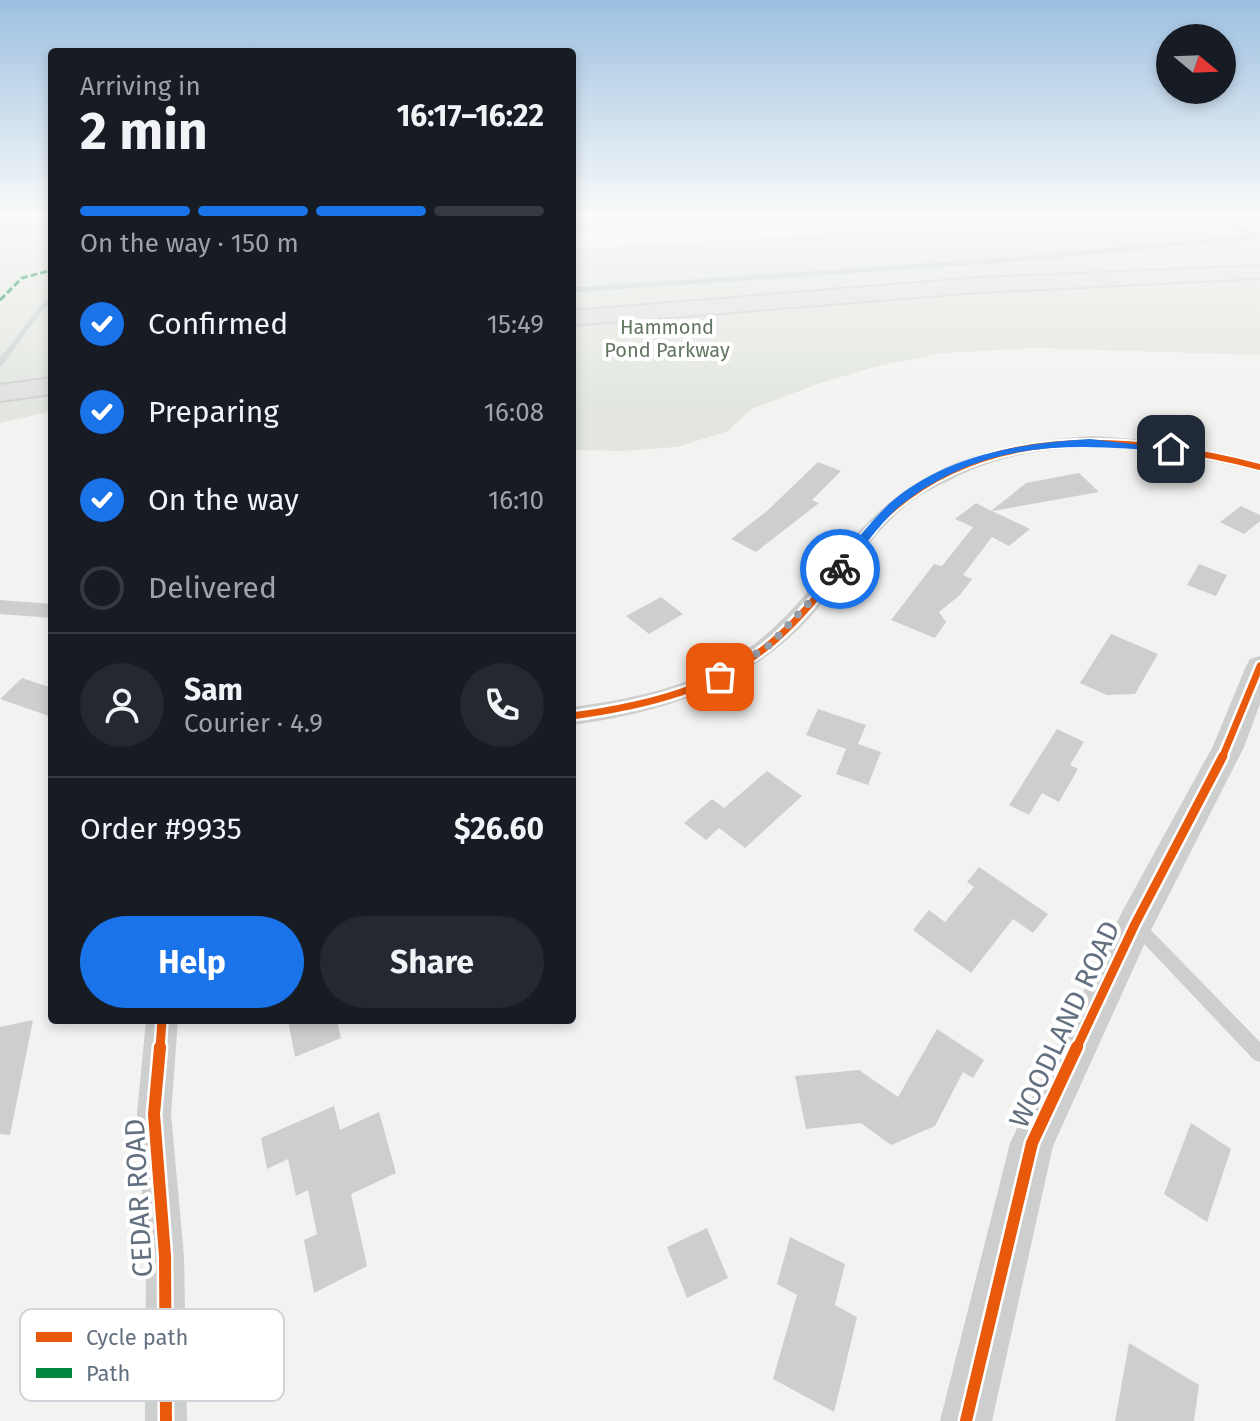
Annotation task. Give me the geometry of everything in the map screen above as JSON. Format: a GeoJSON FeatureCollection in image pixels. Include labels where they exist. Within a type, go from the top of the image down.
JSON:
{"type":"FeatureCollection","features":[{"type":"Feature","properties":{"kind":"main road"},"geometry":{"type":"LineString","coordinates":[[576,318],[979,285],[1102,279]]}},
{"type":"Feature","properties":{"kind":"main road"},"geometry":{"type":"LineString","coordinates":[[0,393],[48,387]]}},
{"type":"Feature","properties":{"kind":"street"},"geometry":{"type":"LineString","coordinates":[[576,716],[636,708],[698,689],[742,665],[771,644],[796,619],[900,501],[944,474],[992,454],[1043,445],[1090,442],[1195,452],[1260,467]]}},
{"type":"Feature","properties":{"kind":"street"},"geometry":{"type":"LineString","coordinates":[[0,607],[48,611]]}},
{"type":"Feature","properties":{"kind":"street","name":"WOODLAND ROAD"},"geometry":{"type":"LineString","coordinates":[[966,1421],[1032,1143],[1135,924],[1228,747],[1260,666]]}},
{"type":"Feature","properties":{"kind":"street","name":"CEDAR ROAD"},"geometry":{"type":"LineString","coordinates":[[162,1024],[154,1114],[165,1256],[165,1309]]}},
{"type":"Feature","properties":{"kind":"street","name":"CEDAR ROAD"},"geometry":{"type":"LineString","coordinates":[[166,1401],[166,1421]]}},
{"type":"Feature","properties":{"kind":"lane"},"geometry":{"type":"LineString","coordinates":[[1135,924],[1260,1054]]}},
{"type":"Feature","properties":{"kind":"green space"},"geometry":{"type":"Polygon","coordinates":[[[0,279],[48,279],[48,412],[0,423],[0,279]]]}},
{"type":"Feature","properties":{"kind":"green space","name":"Hammond Pond Parkway"},"geometry":{"type":"Polygon","coordinates":[[[576,279],[1260,279],[1260,355],[1036,348],[942,353],[874,367],[818,384],[751,409],[728,431],[677,447],[576,450],[576,279]]]}},
{"type":"Feature","properties":{"kind":"building"},"geometry":{"type":"Polygon","coordinates":[[[818,462],[841,471],[812,500],[819,503],[756,552],[731,539],[767,511],[818,462]]]}},
{"type":"Feature","properties":{"kind":"building"},"geometry":{"type":"Polygon","coordinates":[[[1079,473],[1099,492],[992,511],[1030,529],[1009,546],[992,537],[963,575],[972,579],[960,595],[939,612],[946,622],[935,638],[891,620],[934,564],[942,566],[973,527],[955,519],[976,503],[991,511],[1026,483],[1079,473]]]}},
{"type":"Feature","properties":{"kind":"building"},"geometry":{"type":"Polygon","coordinates":[[[1241,506],[1260,515],[1260,521],[1244,534],[1220,522],[1241,506]]]}},
{"type":"Feature","properties":{"kind":"building"},"geometry":{"type":"Polygon","coordinates":[[[1199,564],[1227,575],[1216,596],[1187,585],[1199,564]]]}},
{"type":"Feature","properties":{"kind":"building"},"geometry":{"type":"Polygon","coordinates":[[[661,597],[683,614],[649,634],[626,616],[661,597]]]}},
{"type":"Feature","properties":{"kind":"building"},"geometry":{"type":"Polygon","coordinates":[[[1111,634],[1158,654],[1135,694],[1107,695],[1080,683],[1111,634]]]}},
{"type":"Feature","properties":{"kind":"building"},"geometry":{"type":"Polygon","coordinates":[[[22,678],[48,687],[48,716],[0,699],[22,678]]]}},
{"type":"Feature","properties":{"kind":"building"},"geometry":{"type":"Polygon","coordinates":[[[818,709],[866,725],[858,744],[881,752],[868,785],[836,774],[846,749],[806,735],[818,709]]]}},
{"type":"Feature","properties":{"kind":"building"},"geometry":{"type":"Polygon","coordinates":[[[1057,729],[1084,742],[1070,765],[1078,769],[1059,802],[1042,793],[1029,815],[1009,805],[1057,729]]]}},
{"type":"Feature","properties":{"kind":"building"},"geometry":{"type":"Polygon","coordinates":[[[767,771],[802,796],[745,848],[719,828],[706,840],[684,823],[712,799],[724,808],[767,771]]]}},
{"type":"Feature","properties":{"kind":"building"},"geometry":{"type":"Polygon","coordinates":[[[979,867],[1048,914],[1033,933],[1013,919],[971,973],[913,930],[929,910],[945,922],[974,887],[967,882],[979,867]]]}},
{"type":"Feature","properties":{"kind":"building"},"geometry":{"type":"Polygon","coordinates":[[[33,1020],[10,1135],[0,1134],[0,1027],[33,1020]]]}},
{"type":"Feature","properties":{"kind":"building"},"geometry":{"type":"Polygon","coordinates":[[[289,1024],[338,1024],[341,1038],[295,1057],[289,1024]]]}},
{"type":"Feature","properties":{"kind":"building"},"geometry":{"type":"Polygon","coordinates":[[[937,1029],[984,1060],[973,1078],[963,1072],[935,1126],[891,1145],[861,1123],[806,1129],[795,1076],[859,1070],[898,1097],[937,1029]]]}},
{"type":"Feature","properties":{"kind":"building"},"geometry":{"type":"Polygon","coordinates":[[[334,1106],[340,1130],[379,1112],[396,1173],[351,1194],[367,1266],[314,1293],[304,1240],[317,1234],[308,1190],[296,1196],[288,1159],[267,1169],[261,1138],[334,1106]]]}},
{"type":"Feature","properties":{"kind":"building"},"geometry":{"type":"Polygon","coordinates":[[[1191,1123],[1231,1149],[1207,1222],[1164,1194],[1191,1123]]]}},
{"type":"Feature","properties":{"kind":"building"},"geometry":{"type":"Polygon","coordinates":[[[707,1228],[728,1278],[687,1298],[667,1247],[707,1228]]]}},
{"type":"Feature","properties":{"kind":"building"},"geometry":{"type":"Polygon","coordinates":[[[790,1237],[845,1264],[835,1305],[857,1317],[834,1412],[773,1379],[797,1295],[777,1284],[790,1237]]]}},
{"type":"Feature","properties":{"kind":"building"},"geometry":{"type":"Polygon","coordinates":[[[1129,1343],[1199,1385],[1194,1421],[1115,1421],[1129,1343]]]}},
{"type":"Feature","properties":{"kind":"waterway"},"geometry":{"type":"LineString","coordinates":[[576,290],[727,279]]}},
{"type":"Feature","properties":{"kind":"waterway"},"geometry":{"type":"LineString","coordinates":[[8,353],[48,303]]}},
{"type":"Feature","properties":{"kind":"waterway"},"geometry":{"type":"LineString","coordinates":[[0,363],[9,351]]}},
{"type":"Feature","properties":{"kind":"marked path"},"geometry":{"type":"LineString","coordinates":[[0,300],[21,279]]}},
{"type":"Feature","properties":{"kind":"cycle path"},"geometry":{"type":"LineString","coordinates":[[576,716],[666,698],[723,674],[750,658],[776,639],[799,616],[899,502],[967,464],[1007,451],[1049,444],[1092,442],[1135,443],[1178,449],[1260,467]]}},
{"type":"Feature","properties":{"kind":"cycle path"},"geometry":{"type":"LineString","coordinates":[[966,1421],[1032,1143],[1135,924],[1228,747],[1260,666]]}},
{"type":"Feature","properties":{"kind":"cycle path"},"geometry":{"type":"LineString","coordinates":[[162,1024],[154,1114],[165,1256],[165,1309]]}},
{"type":"Feature","properties":{"kind":"cycle path"},"geometry":{"type":"LineString","coordinates":[[166,1401],[166,1421]]}},
{"type":"Feature","properties":{"kind":"way so far"},"geometry":{"type":"LineString","coordinates":[[720,677],[771,644],[840,569]]}},
{"type":"Feature","properties":{"kind":"route"},"geometry":{"type":"LineString","coordinates":[[840,569],[900,501],[944,474],[992,454],[1043,445],[1090,442],[1171,449]]}}]}
